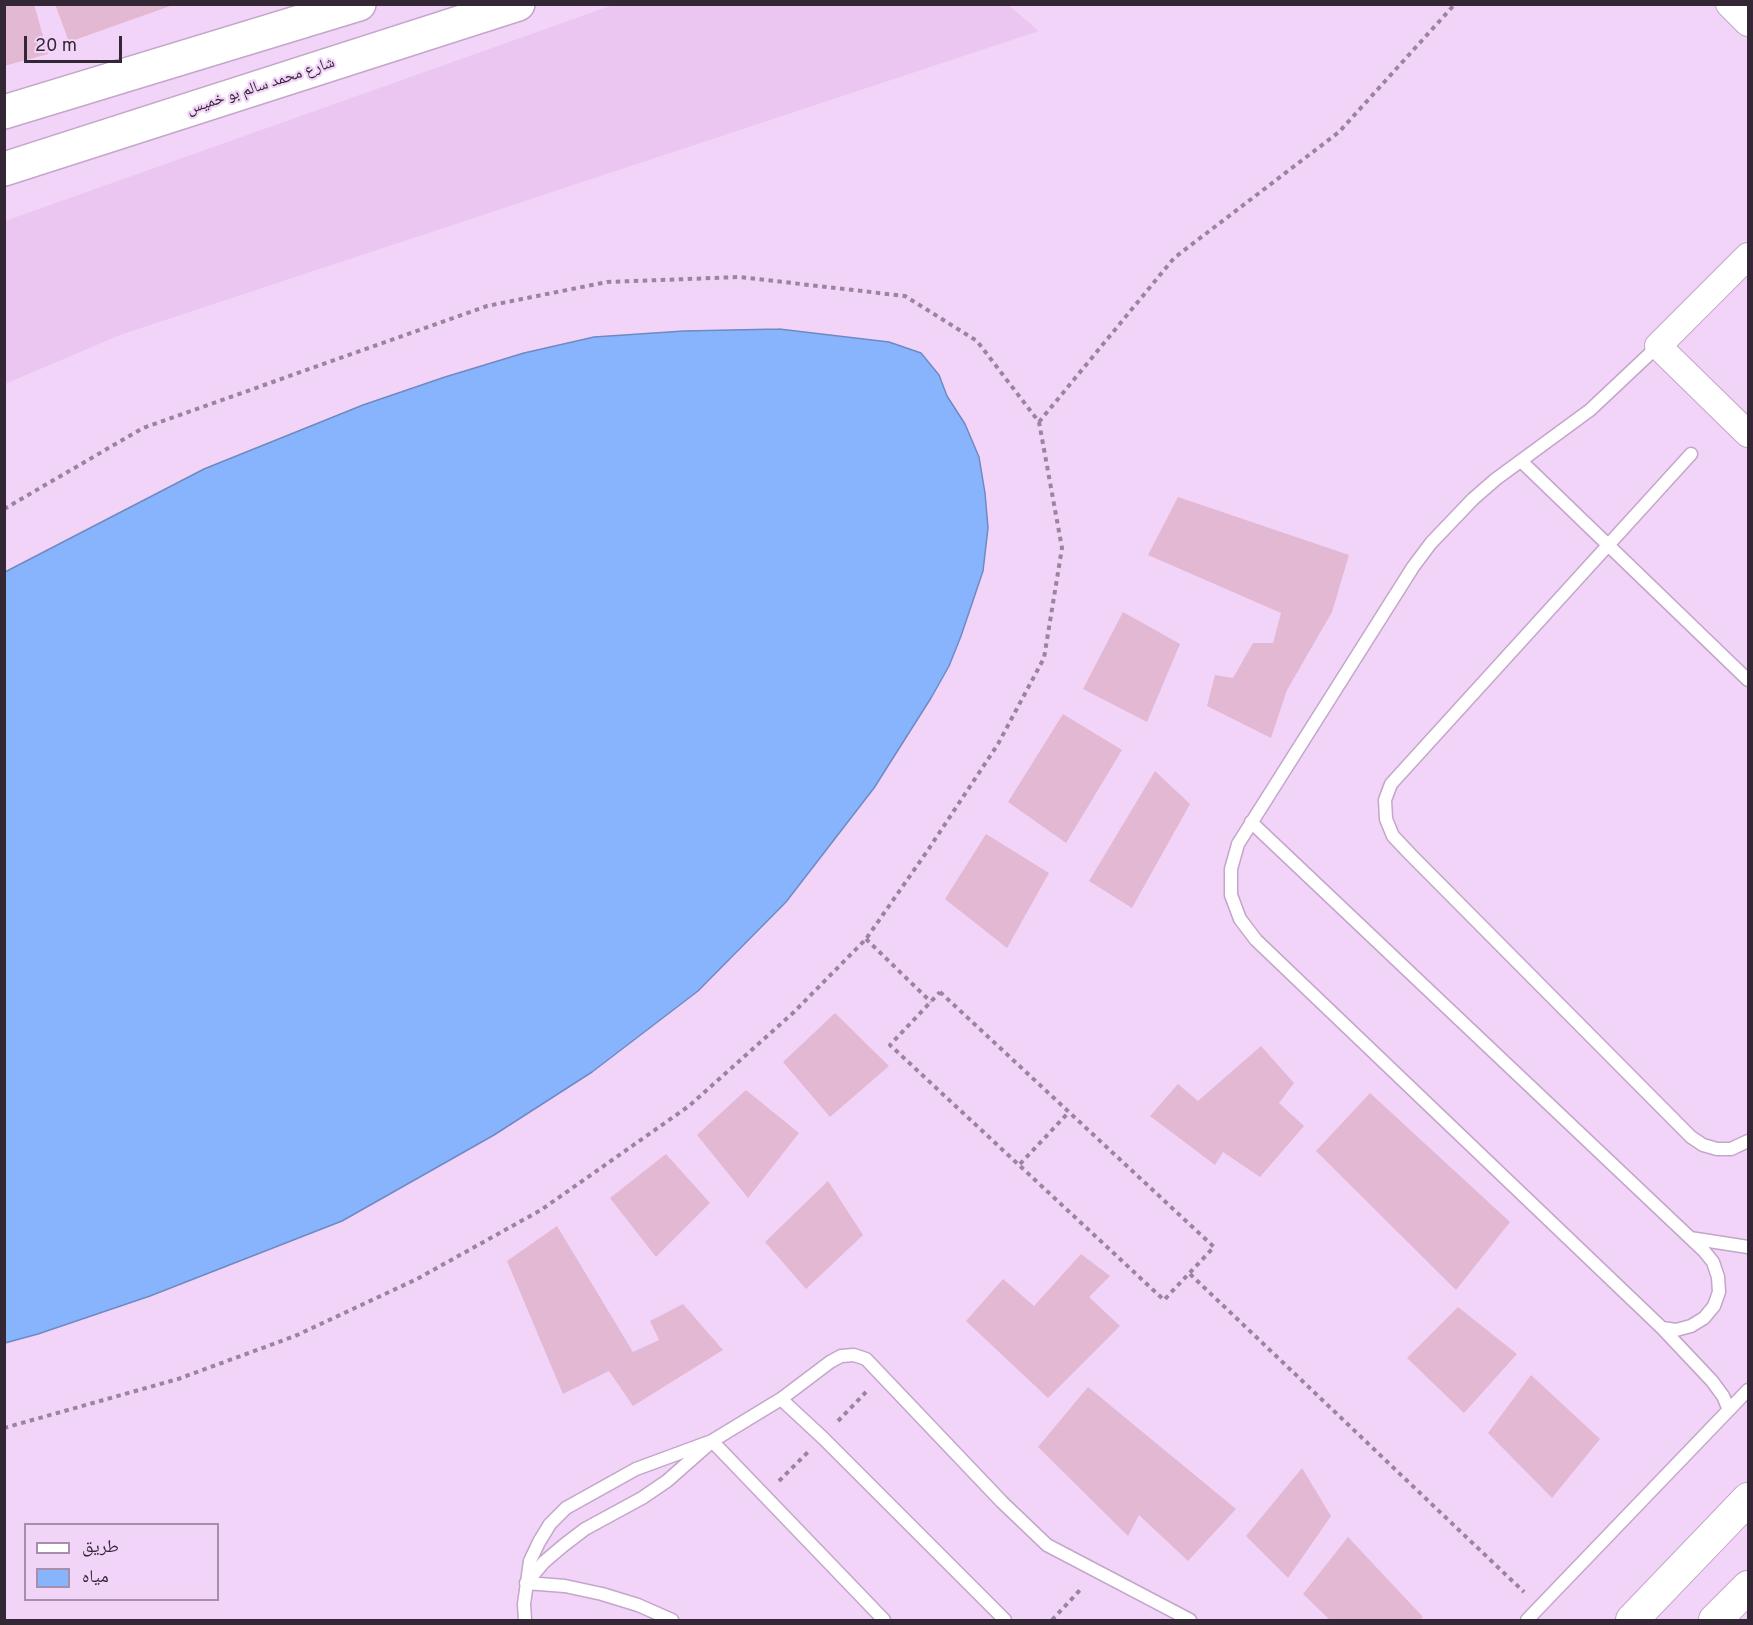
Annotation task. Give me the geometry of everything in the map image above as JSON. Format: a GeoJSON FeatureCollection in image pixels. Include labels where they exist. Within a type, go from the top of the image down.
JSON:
{"type":"FeatureCollection","features":[{"type":"Feature","properties":{"kind":"main road"},"geometry":{"type":"LineString","coordinates":[[4,112],[359,4]]}},
{"type":"Feature","properties":{"kind":"main road","name":"شارع محمد سالم بو خميس"},"geometry":{"type":"LineString","coordinates":[[19,169],[518,4]]}},
{"type":"Feature","properties":{"kind":"street"},"geometry":{"type":"LineString","coordinates":[[1729,4],[1749,23]]}},
{"type":"Feature","properties":{"kind":"street"},"geometry":{"type":"LineString","coordinates":[[1749,256],[1658,346],[1749,434]]}},
{"type":"Feature","properties":{"kind":"street"},"geometry":{"type":"LineString","coordinates":[[1632,1620],[1749,1499]]}},
{"type":"Feature","properties":{"kind":"street"},"geometry":{"type":"LineString","coordinates":[[1715,1620],[1745,1596]]}},
{"type":"Feature","properties":{"kind":"lane"},"geometry":{"type":"LineString","coordinates":[[1658,346],[1590,410],[1473,499],[1431,543],[1413,567],[1238,844],[1231,869],[1232,895],[1240,919],[1256,940],[1662,1328],[1712,1381],[1723,1396],[1729,1410]]}},
{"type":"Feature","properties":{"kind":"lane"},"geometry":{"type":"LineString","coordinates":[[1691,454],[1391,783],[1385,800],[1386,819],[1393,836],[1411,855],[1691,1137],[1703,1145],[1717,1149],[1731,1149],[1749,1141]]}},
{"type":"Feature","properties":{"kind":"lane"},"geometry":{"type":"LineString","coordinates":[[1521,461],[1749,680]]}},
{"type":"Feature","properties":{"kind":"lane"},"geometry":{"type":"LineString","coordinates":[[1251,822],[1713,1262],[1718,1277],[1719,1292],[1704,1318],[1691,1326],[1676,1330],[1662,1328]]}},
{"type":"Feature","properties":{"kind":"lane"},"geometry":{"type":"LineString","coordinates":[[1690,1238],[1749,1246]]}},
{"type":"Feature","properties":{"kind":"lane"},"geometry":{"type":"LineString","coordinates":[[525,1620],[526,1583],[530,1561],[550,1524],[566,1508],[636,1469],[712,1441],[781,1399],[830,1362],[841,1356],[854,1355],[866,1359],[1002,1502],[1047,1545],[1190,1620]]}},
{"type":"Feature","properties":{"kind":"lane"},"geometry":{"type":"LineString","coordinates":[[1527,1620],[1749,1390]]}},
{"type":"Feature","properties":{"kind":"lane"},"geometry":{"type":"LineString","coordinates":[[781,1399],[1005,1620]]}},
{"type":"Feature","properties":{"kind":"lane"},"geometry":{"type":"LineString","coordinates":[[526,1583],[564,1545],[585,1529],[642,1498],[667,1481],[712,1441]]}},
{"type":"Feature","properties":{"kind":"lane"},"geometry":{"type":"LineString","coordinates":[[712,1441],[884,1620]]}},
{"type":"Feature","properties":{"kind":"lane"},"geometry":{"type":"LineString","coordinates":[[526,1583],[565,1586],[602,1594],[638,1605],[672,1620]]}},
{"type":"Feature","properties":{"kind":"path"},"geometry":{"type":"LineString","coordinates":[[1038,422],[1174,258],[1339,132],[1455,4]]}},
{"type":"Feature","properties":{"kind":"path"},"geometry":{"type":"LineString","coordinates":[[4,509],[143,428],[487,306],[607,282],[740,277],[905,296],[977,341],[1038,422],[1062,548],[1044,658],[998,744],[928,850],[866,939],[794,1012],[689,1106],[541,1210],[417,1279],[295,1336],[178,1379],[4,1428]]}},
{"type":"Feature","properties":{"kind":"path"},"geometry":{"type":"LineString","coordinates":[[866,939],[931,1002]]}},
{"type":"Feature","properties":{"kind":"path"},"geometry":{"type":"LineString","coordinates":[[940,992],[1214,1247],[1164,1300],[890,1045],[931,1002],[940,992]]}},
{"type":"Feature","properties":{"kind":"path"},"geometry":{"type":"LineString","coordinates":[[1020,1164],[1069,1112]]}},
{"type":"Feature","properties":{"kind":"path"},"geometry":{"type":"LineString","coordinates":[[1190,1274],[1540,1607]]}},
{"type":"Feature","properties":{"kind":"path"},"geometry":{"type":"LineString","coordinates":[[1052,1620],[1098,1571]]}},
{"type":"Feature","properties":{"kind":"shaded area"},"geometry":{"type":"Polygon","coordinates":[[[613,5],[1008,5],[1039,31],[120,335],[5,384],[5,221],[613,5]]]}},
{"type":"Feature","properties":{"kind":"water"},"geometry":{"type":"Polygon","coordinates":[[[779,329],[889,342],[921,353],[939,375],[947,396],[965,424],[979,457],[988,528],[983,571],[949,666],[874,788],[786,902],[698,991],[592,1072],[494,1135],[342,1221],[150,1296],[5,1343],[5,572],[204,469],[363,405],[445,377],[524,353],[594,337],[684,331],[779,329]]]}},
{"type":"Feature","properties":{"kind":"building"},"geometry":{"type":"Polygon","coordinates":[[[4,4],[34,4],[48,54],[4,66],[4,4]]]}},
{"type":"Feature","properties":{"kind":"building"},"geometry":{"type":"Polygon","coordinates":[[[55,4],[172,4],[173,5],[69,42],[55,4]]]}},
{"type":"Feature","properties":{"kind":"building"},"geometry":{"type":"Polygon","coordinates":[[[1178,497],[1349,555],[1332,612],[1287,690],[1271,738],[1207,706],[1215,675],[1233,678],[1253,643],[1273,643],[1281,613],[1148,555],[1178,497]]]}},
{"type":"Feature","properties":{"kind":"building"},"geometry":{"type":"Polygon","coordinates":[[[1123,612],[1180,644],[1147,722],[1083,689],[1123,612]]]}},
{"type":"Feature","properties":{"kind":"building"},"geometry":{"type":"Polygon","coordinates":[[[1063,714],[1122,750],[1066,843],[1008,802],[1063,714]]]}},
{"type":"Feature","properties":{"kind":"building"},"geometry":{"type":"Polygon","coordinates":[[[1155,771],[1190,804],[1132,908],[1089,881],[1155,771]]]}},
{"type":"Feature","properties":{"kind":"building"},"geometry":{"type":"Polygon","coordinates":[[[986,834],[1049,873],[1007,948],[945,899],[986,834]]]}},
{"type":"Feature","properties":{"kind":"building"},"geometry":{"type":"Polygon","coordinates":[[[835,1013],[889,1066],[830,1117],[783,1062],[835,1013]]]}},
{"type":"Feature","properties":{"kind":"building"},"geometry":{"type":"Polygon","coordinates":[[[1261,1046],[1294,1083],[1279,1103],[1304,1126],[1260,1177],[1223,1152],[1215,1165],[1150,1116],[1178,1084],[1198,1101],[1261,1046]]]}},
{"type":"Feature","properties":{"kind":"building"},"geometry":{"type":"Polygon","coordinates":[[[746,1090],[799,1133],[748,1198],[697,1135],[746,1090]]]}},
{"type":"Feature","properties":{"kind":"building"},"geometry":{"type":"Polygon","coordinates":[[[1370,1093],[1510,1222],[1456,1290],[1316,1151],[1370,1093]]]}},
{"type":"Feature","properties":{"kind":"building"},"geometry":{"type":"Polygon","coordinates":[[[666,1154],[710,1203],[656,1257],[610,1198],[666,1154]]]}},
{"type":"Feature","properties":{"kind":"building"},"geometry":{"type":"Polygon","coordinates":[[[828,1181],[863,1235],[806,1289],[765,1242],[828,1181]]]}},
{"type":"Feature","properties":{"kind":"building"},"geometry":{"type":"Polygon","coordinates":[[[557,1226],[633,1352],[659,1340],[650,1321],[683,1304],[723,1350],[633,1406],[609,1371],[563,1394],[507,1261],[557,1226]]]}},
{"type":"Feature","properties":{"kind":"building"},"geometry":{"type":"Polygon","coordinates":[[[1081,1254],[1110,1276],[1089,1297],[1120,1326],[1048,1398],[966,1321],[1003,1279],[1034,1306],[1081,1254]]]}},
{"type":"Feature","properties":{"kind":"building"},"geometry":{"type":"Polygon","coordinates":[[[1458,1307],[1517,1354],[1464,1413],[1407,1358],[1458,1307]]]}},
{"type":"Feature","properties":{"kind":"building"},"geometry":{"type":"Polygon","coordinates":[[[1531,1375],[1600,1439],[1552,1498],[1488,1433],[1531,1375]]]}},
{"type":"Feature","properties":{"kind":"building"},"geometry":{"type":"Polygon","coordinates":[[[1088,1387],[1236,1509],[1188,1561],[1139,1515],[1128,1536],[1038,1447],[1088,1387]]]}},
{"type":"Feature","properties":{"kind":"building"},"geometry":{"type":"Polygon","coordinates":[[[1302,1468],[1331,1516],[1288,1578],[1246,1536],[1302,1468]]]}},
{"type":"Feature","properties":{"kind":"building"},"geometry":{"type":"Polygon","coordinates":[[[1348,1537],[1423,1617],[1420,1620],[1330,1620],[1303,1594],[1348,1537]]]}}]}
